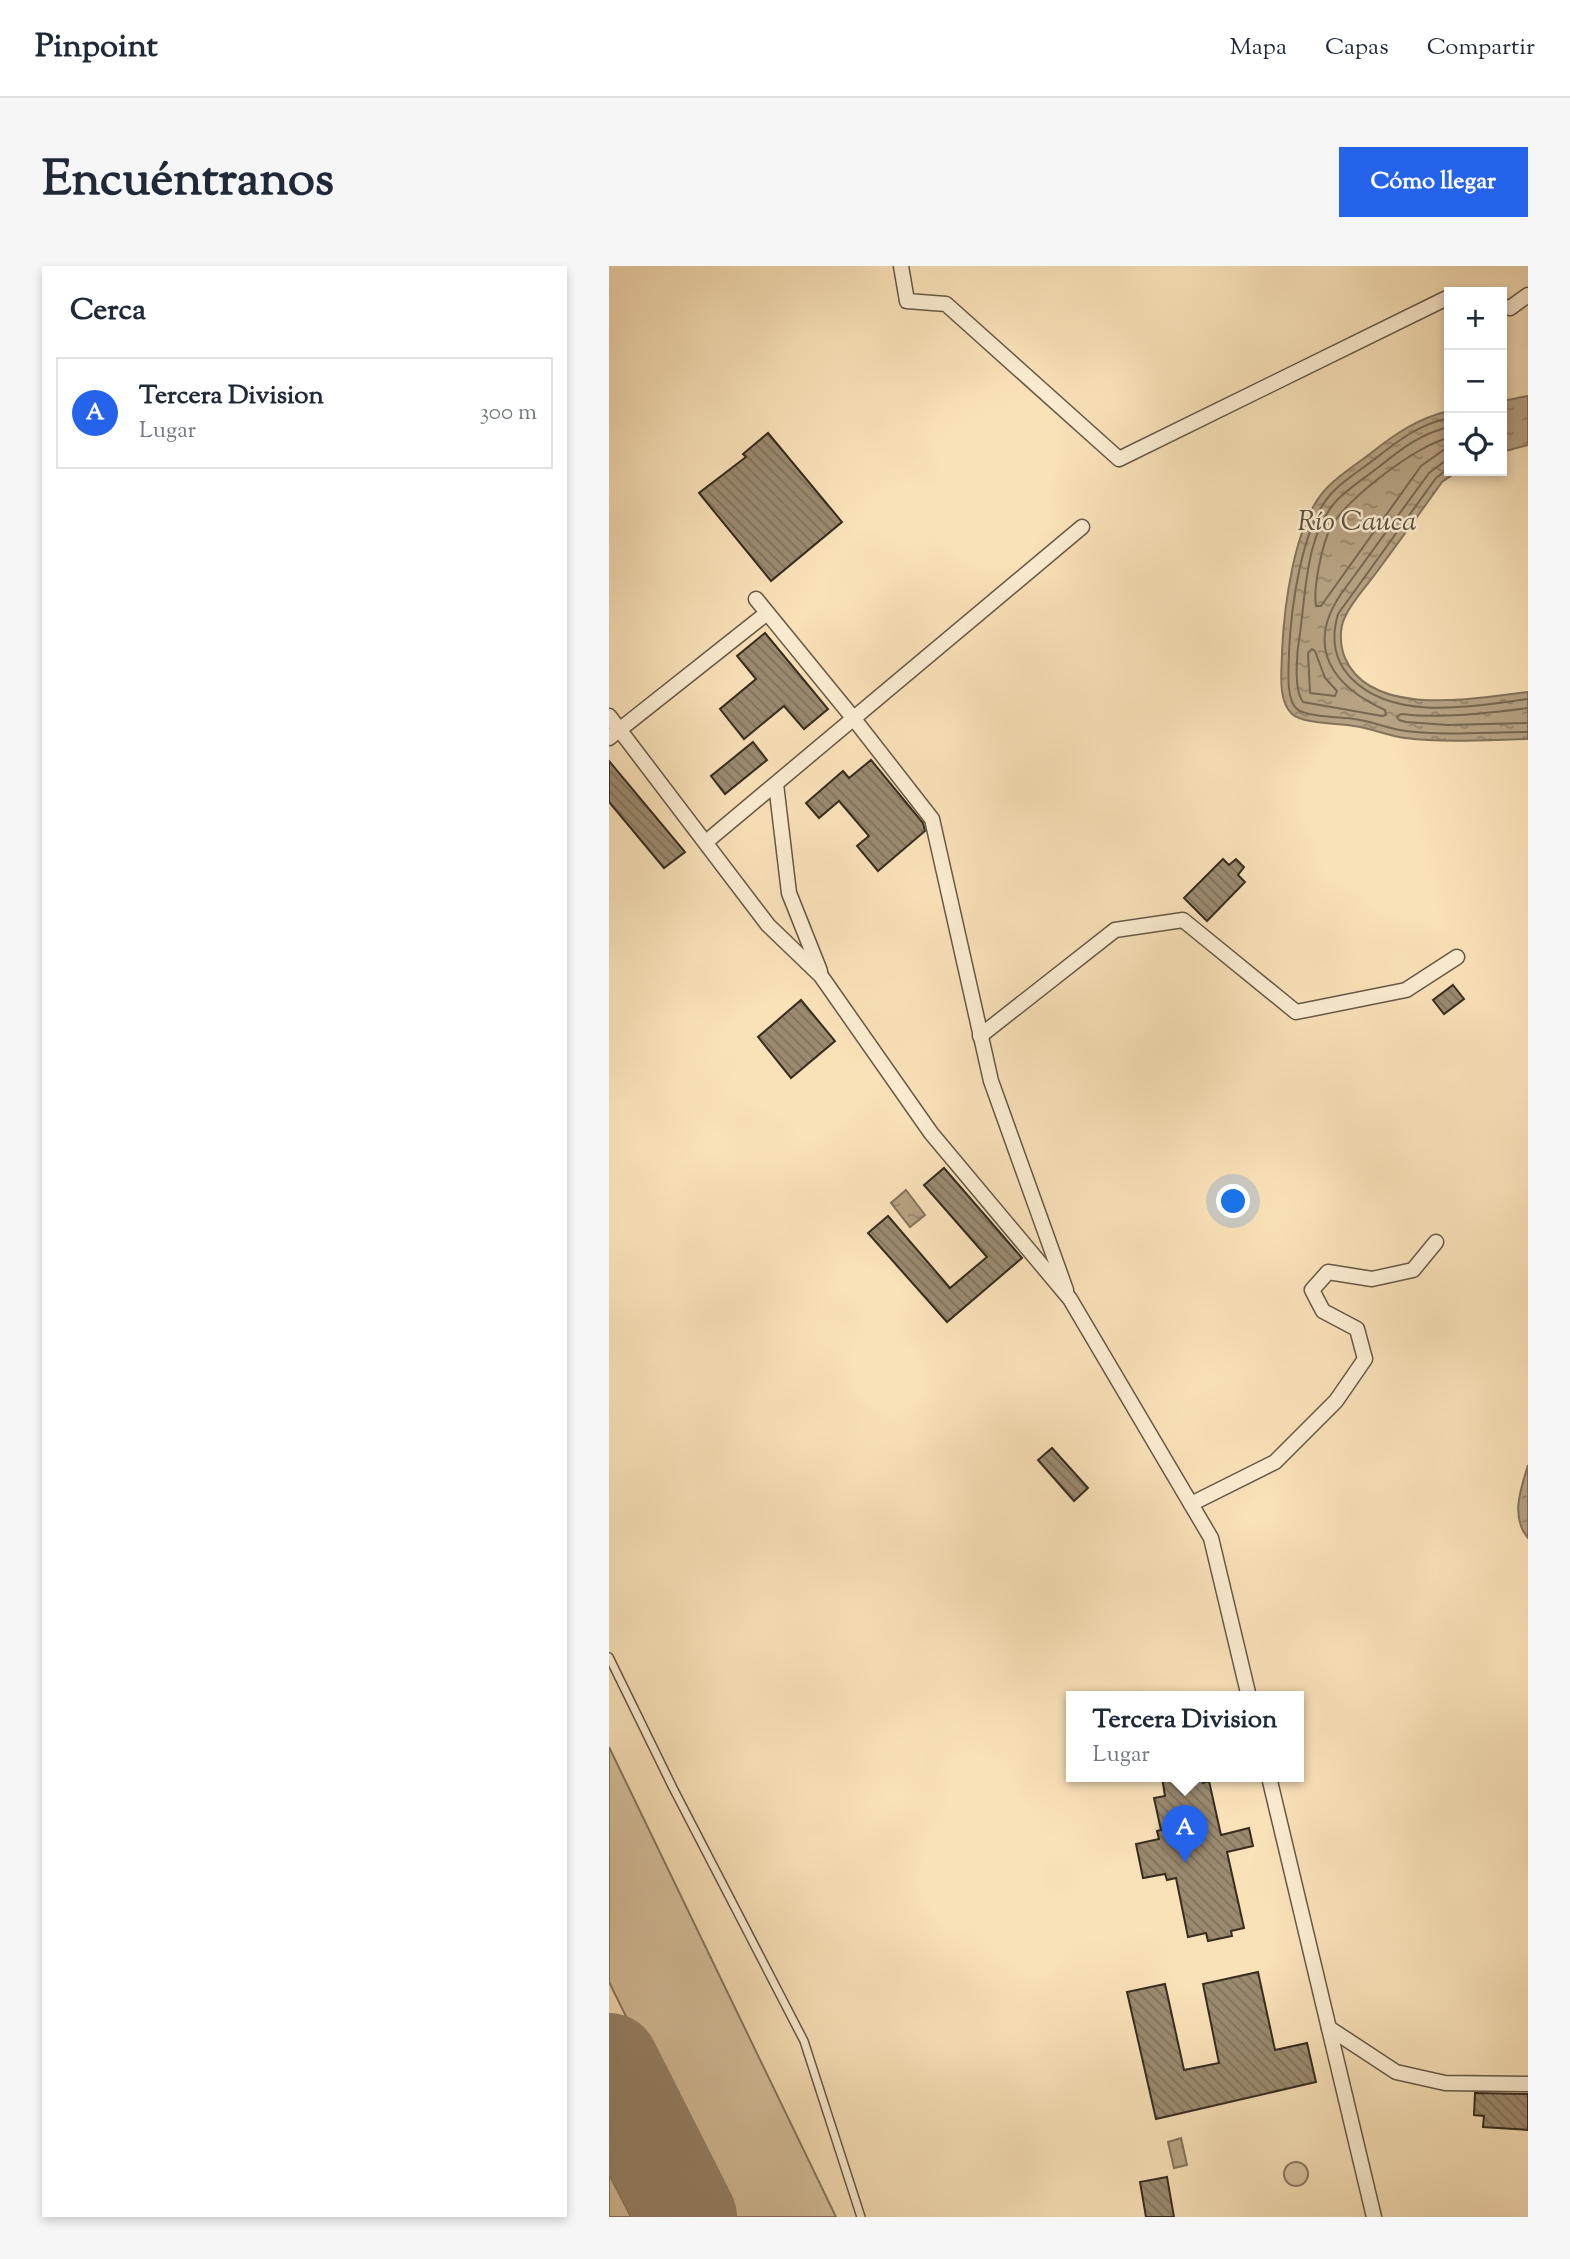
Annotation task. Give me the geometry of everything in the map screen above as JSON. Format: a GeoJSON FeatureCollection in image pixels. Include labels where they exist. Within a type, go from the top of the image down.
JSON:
{"type":"FeatureCollection","features":[{"type":"Feature","properties":{"kind":"street"},"geometry":{"type":"LineString","coordinates":[[901,266],[907,302],[946,304],[1119,459],[1444,299]]}},
{"type":"Feature","properties":{"kind":"street"},"geometry":{"type":"LineString","coordinates":[[1507,307],[1510,308],[1528,295]]}},
{"type":"Feature","properties":{"kind":"street"},"geometry":{"type":"LineString","coordinates":[[706,842],[1082,527]]}},
{"type":"Feature","properties":{"kind":"street"},"geometry":{"type":"LineString","coordinates":[[756,599],[932,819],[991,1081],[1070,1299]]}},
{"type":"Feature","properties":{"kind":"street"},"geometry":{"type":"LineString","coordinates":[[614,734],[767,612]]}},
{"type":"Feature","properties":{"kind":"street"},"geometry":{"type":"LineString","coordinates":[[609,716],[614,734],[706,842],[768,925],[821,976],[931,1133],[1070,1299],[1211,1538],[1248,1691]]}},
{"type":"Feature","properties":{"kind":"street"},"geometry":{"type":"LineString","coordinates":[[776,784],[789,893],[821,976]]}},
{"type":"Feature","properties":{"kind":"street"},"geometry":{"type":"LineString","coordinates":[[981,1036],[1115,930],[1182,920],[1296,1012],[1406,990],[1457,957]]}},
{"type":"Feature","properties":{"kind":"street"},"geometry":{"type":"LineString","coordinates":[[1191,1504],[1275,1462],[1336,1401],[1365,1359],[1357,1329],[1323,1311],[1311,1290],[1328,1272],[1372,1279],[1413,1270],[1436,1242]]}},
{"type":"Feature","properties":{"kind":"street"},"geometry":{"type":"LineString","coordinates":[[1270,1782],[1374,2217]]}},
{"type":"Feature","properties":{"kind":"street"},"geometry":{"type":"LineString","coordinates":[[1329,2028],[1396,2072],[1445,2083],[1528,2084]]}},
{"type":"Feature","properties":{"kind":"lane"},"geometry":{"type":"LineString","coordinates":[[609,1657],[673,1788],[804,2041],[861,2217]]}},
{"type":"Feature","properties":{"kind":"shaded area"},"geometry":{"type":"Polygon","coordinates":[[[609,1747],[836,2217],[725,2217],[609,1982],[609,1747]]]}},
{"type":"Feature","properties":{"kind":"shaded area"},"geometry":{"type":"Polygon","coordinates":[[[1296,2162],[1305,2165],[1308,2174],[1305,2183],[1296,2186],[1287,2183],[1284,2174],[1287,2165],[1296,2162]]]}},
{"type":"Feature","properties":{"kind":"shaded area"},"geometry":{"type":"Polygon","coordinates":[[[609,2174],[631,2217],[609,2217],[609,2174]]]}},
{"type":"Feature","properties":{"kind":"water"},"geometry":{"type":"Polygon","coordinates":[[[1528,396],[1528,445],[1507,451],[1507,413],[1507,400],[1528,396]]]}},
{"type":"Feature","properties":{"kind":"water","name":"Río Cauca"},"geometry":{"type":"Polygon","coordinates":[[[1444,412],[1444,476],[1451,476],[1442,482],[1351,605],[1342,627],[1342,648],[1345,658],[1358,677],[1377,690],[1401,697],[1455,700],[1528,692],[1528,739],[1466,741],[1399,737],[1360,727],[1297,717],[1284,701],[1281,676],[1288,590],[1298,544],[1314,505],[1335,480],[1389,439],[1417,422],[1444,412]]]}},
{"type":"Feature","properties":{"kind":"water"},"geometry":{"type":"Polygon","coordinates":[[[906,1190],[925,1215],[910,1227],[891,1203],[906,1190]]]}},
{"type":"Feature","properties":{"kind":"water"},"geometry":{"type":"Polygon","coordinates":[[[1528,1465],[1528,1538],[1519,1521],[1518,1512],[1528,1465]]]}},
{"type":"Feature","properties":{"kind":"water"},"geometry":{"type":"Polygon","coordinates":[[[1181,2138],[1187,2165],[1174,2168],[1168,2142],[1181,2138]]]}},
{"type":"Feature","properties":{"kind":"building"},"geometry":{"type":"Polygon","coordinates":[[[768,433],[842,522],[771,581],[699,493],[746,457],[743,454],[768,433]]]}},
{"type":"Feature","properties":{"kind":"building"},"geometry":{"type":"Polygon","coordinates":[[[765,633],[828,709],[804,729],[784,706],[744,739],[720,709],[756,679],[737,656],[765,633]]]}},
{"type":"Feature","properties":{"kind":"building"},"geometry":{"type":"Polygon","coordinates":[[[753,742],[767,760],[725,794],[711,776],[753,742]]]}},
{"type":"Feature","properties":{"kind":"building"},"geometry":{"type":"Polygon","coordinates":[[[871,760],[923,823],[925,831],[878,871],[857,846],[869,836],[839,801],[819,818],[806,803],[843,771],[849,778],[871,760]]]}},
{"type":"Feature","properties":{"kind":"building"},"geometry":{"type":"Polygon","coordinates":[[[609,761],[685,852],[664,868],[609,802],[609,761]]]}},
{"type":"Feature","properties":{"kind":"building"},"geometry":{"type":"Polygon","coordinates":[[[1223,859],[1229,865],[1236,859],[1244,867],[1238,875],[1245,882],[1207,921],[1184,898],[1223,859]]]}},
{"type":"Feature","properties":{"kind":"building"},"geometry":{"type":"Polygon","coordinates":[[[1453,985],[1464,999],[1444,1014],[1433,1000],[1453,985]]]}},
{"type":"Feature","properties":{"kind":"building"},"geometry":{"type":"Polygon","coordinates":[[[801,1000],[835,1041],[791,1078],[758,1037],[801,1000]]]}},
{"type":"Feature","properties":{"kind":"building"},"geometry":{"type":"Polygon","coordinates":[[[944,1168],[1022,1258],[947,1322],[868,1233],[888,1216],[950,1288],[987,1257],[924,1185],[944,1168]]]}},
{"type":"Feature","properties":{"kind":"building"},"geometry":{"type":"Polygon","coordinates":[[[1052,1448],[1088,1488],[1074,1501],[1038,1460],[1052,1448]]]}},
{"type":"Feature","properties":{"kind":"building"},"geometry":{"type":"Polygon","coordinates":[[[1163,1782],[1209,1782],[1221,1835],[1249,1828],[1253,1846],[1227,1852],[1244,1928],[1231,1931],[1232,1936],[1208,1941],[1206,1933],[1188,1937],[1176,1878],[1167,1880],[1165,1874],[1143,1878],[1136,1844],[1159,1839],[1157,1831],[1161,1830],[1154,1798],[1165,1796],[1163,1782]]]}},
{"type":"Feature","properties":{"kind":"building"},"geometry":{"type":"Polygon","coordinates":[[[1258,1972],[1275,2050],[1307,2043],[1316,2082],[1156,2119],[1127,1992],[1165,1984],[1184,2070],[1219,2063],[1203,1984],[1258,1972]]]}},
{"type":"Feature","properties":{"kind":"building"},"geometry":{"type":"Polygon","coordinates":[[[1475,2093],[1528,2094],[1528,2130],[1483,2127],[1484,2116],[1474,2115],[1475,2093]]]}},
{"type":"Feature","properties":{"kind":"building"},"geometry":{"type":"Polygon","coordinates":[[[1167,2177],[1174,2217],[1146,2217],[1140,2182],[1167,2177]]]}},
{"type":"Feature","properties":{"kind":"runway"},"geometry":{"type":"LineString","coordinates":[[609,2063],[687,2217]]}},
{"type":"Feature","properties":{"kind":"place","name":"Tercera Division"},"geometry":{"type":"Point","coordinates":[1185,1863]}}]}
